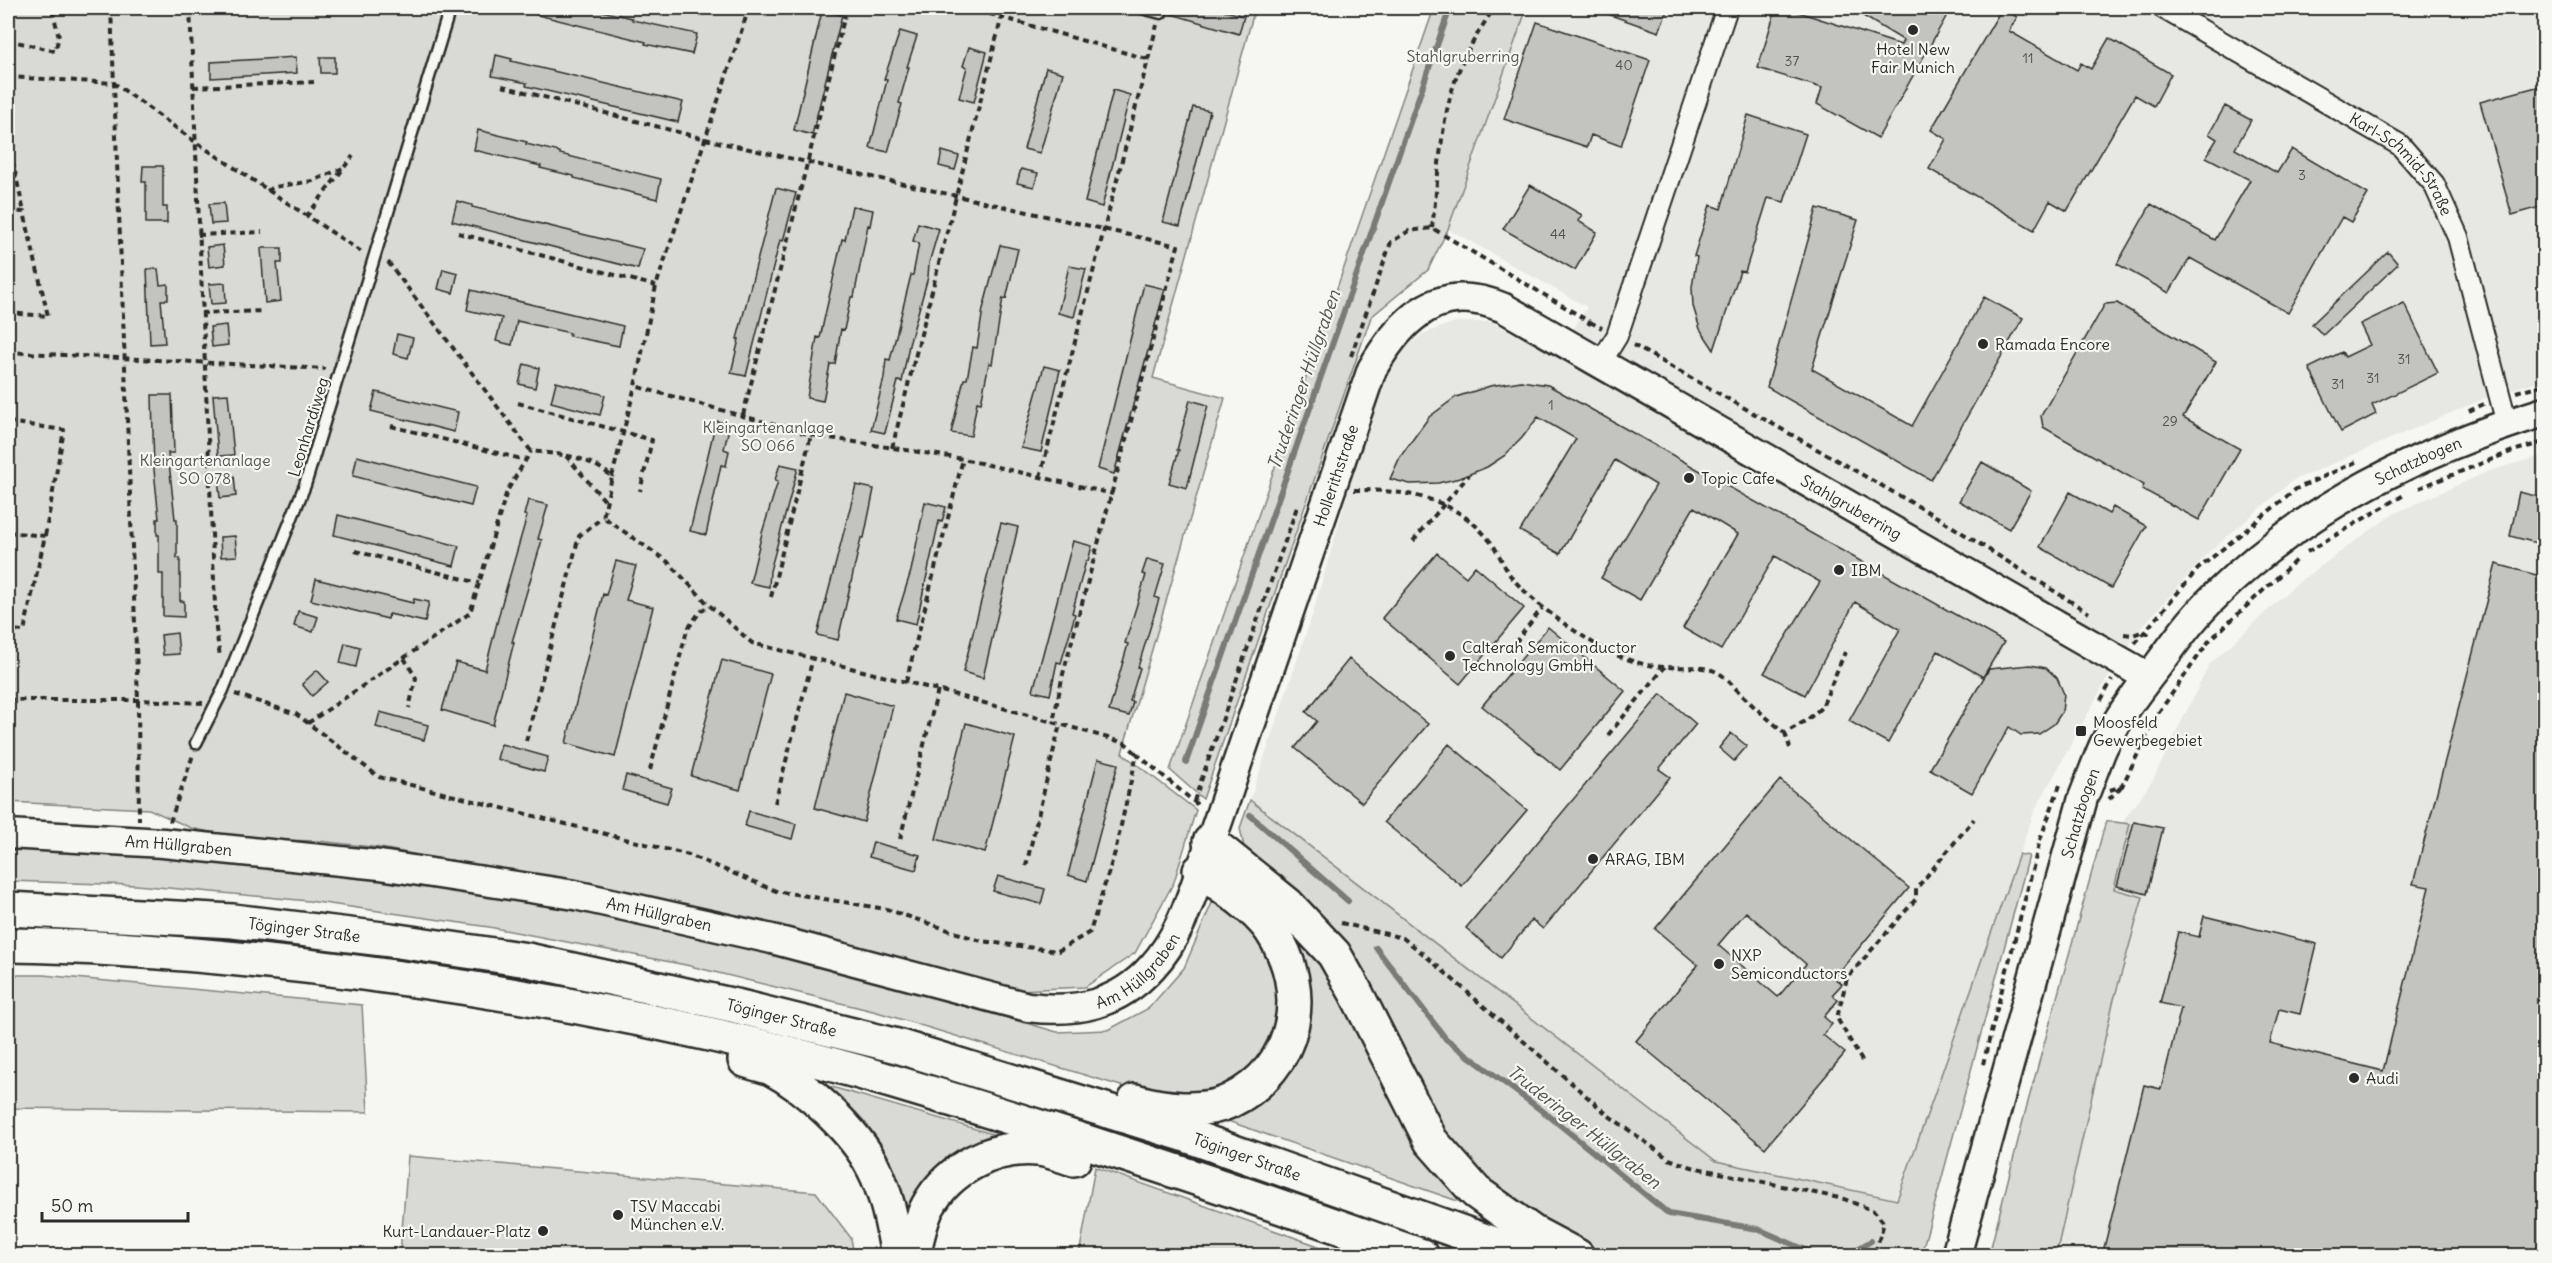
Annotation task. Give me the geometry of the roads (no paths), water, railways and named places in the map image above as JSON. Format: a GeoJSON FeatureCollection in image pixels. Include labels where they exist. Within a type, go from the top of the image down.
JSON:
{"type":"FeatureCollection","features":[{"type":"Feature","properties":{"kind":"highway"},"geometry":{"type":"LineString","coordinates":[[940,1059],[997,1059],[1152,1106],[1187,1110],[1228,1102],[1252,1087],[1276,1064],[1290,1037],[1295,1000],[1288,964],[1270,929],[1234,894],[1205,857]]}},
{"type":"Feature","properties":{"kind":"highway"},"geometry":{"type":"LineString","coordinates":[[1205,857],[1287,904],[1334,954],[1431,1141],[1476,1192],[1532,1232],[1577,1256]]}},
{"type":"Feature","properties":{"kind":"highway","name":"Töginger Straße"},"geometry":{"type":"LineString","coordinates":[[8,909],[234,921],[528,960],[736,1006],[897,1046],[1183,1134],[1528,1256]]}},
{"type":"Feature","properties":{"kind":"highway"},"geometry":{"type":"LineString","coordinates":[[8,945],[68,945],[186,953],[388,975],[523,996],[695,1031],[891,1082],[1188,1174],[1422,1256]]}},
{"type":"Feature","properties":{"kind":"highway"},"geometry":{"type":"LineString","coordinates":[[695,1031],[720,1053],[771,1068],[821,1103],[851,1134],[874,1167],[891,1222],[898,1256]]}},
{"type":"Feature","properties":{"kind":"highway"},"geometry":{"type":"LineString","coordinates":[[913,1256],[928,1206],[952,1174],[999,1152],[1038,1149],[1142,1177],[1188,1174]]}},
{"type":"Feature","properties":{"kind":"main road","name":"Hollerithstraße"},"geometry":{"type":"LineString","coordinates":[[1205,857],[1372,369],[1386,345],[1405,321],[1428,306],[1453,299],[1476,299],[1504,308],[1601,362]]}},
{"type":"Feature","properties":{"kind":"main road","name":"Stahlgruberring"},"geometry":{"type":"LineString","coordinates":[[1601,362],[2148,678]]}},
{"type":"Feature","properties":{"kind":"main road","name":"Schatzbogen"},"geometry":{"type":"LineString","coordinates":[[1956,1256],[2071,794],[2148,678],[2213,597],[2256,559],[2318,513],[2400,467],[2506,424],[2544,412]]}},
{"type":"Feature","properties":{"kind":"main road","name":"Am Hüllgraben"},"geometry":{"type":"LineString","coordinates":[[8,834],[151,843],[380,865],[575,895],[772,939],[1029,1007],[1052,1010],[1079,1008],[1097,1003],[1137,983],[1172,944],[1205,857]]}},
{"type":"Feature","properties":{"kind":"street"},"geometry":{"type":"LineString","coordinates":[[1601,362],[1617,336],[1727,8]]}},
{"type":"Feature","properties":{"kind":"street","name":"Karl-Schmid-Straße"},"geometry":{"type":"LineString","coordinates":[[2163,8],[2400,145],[2418,164],[2434,184],[2458,237],[2506,424]]}},
{"type":"Feature","properties":{"kind":"lane","name":"Leonhardiweg"},"geometry":{"type":"LineString","coordinates":[[196,743],[223,690],[305,485],[450,8]]}},
{"type":"Feature","properties":{"kind":"lane"},"geometry":{"type":"LineString","coordinates":[[1142,8],[1161,13]]}},
{"type":"Feature","properties":{"kind":"waterway","name":"Truderinger Hüllgraben"},"geometry":{"type":"LineString","coordinates":[[1186,762],[1450,8]]}},
{"type":"Feature","properties":{"kind":"waterway","name":"Truderinger Hüllgraben"},"geometry":{"type":"LineString","coordinates":[[1250,815],[1348,901]]}},
{"type":"Feature","properties":{"kind":"waterway","name":"Truderinger Hüllgraben"},"geometry":{"type":"LineString","coordinates":[[1376,948],[1446,1039],[1549,1116],[1669,1214],[1758,1229],[1819,1256]]}},
{"type":"Feature","properties":{"kind":"waterway","name":"Truderinger Hüllgraben"},"geometry":{"type":"LineString","coordinates":[[1846,1256],[1871,1241]]}},
{"type":"Feature","properties":{"kind":"place","name":"Hotel New Fair Munich"},"geometry":{"type":"Point","coordinates":[1913,30]}},
{"type":"Feature","properties":{"kind":"place","name":"Ramada Encore"},"geometry":{"type":"Point","coordinates":[1983,344]}},
{"type":"Feature","properties":{"kind":"place","name":"Topic Cafe"},"geometry":{"type":"Point","coordinates":[1689,478]}},
{"type":"Feature","properties":{"kind":"place","name":"IBM"},"geometry":{"type":"Point","coordinates":[1839,570]}},
{"type":"Feature","properties":{"kind":"place","name":"Calterah Semiconductor Technology GmbH"},"geometry":{"type":"Point","coordinates":[1450,656]}},
{"type":"Feature","properties":{"kind":"place","name":"Moosfeld Gewerbegebiet"},"geometry":{"type":"Point","coordinates":[2081,731]}},
{"type":"Feature","properties":{"kind":"place","name":"ARAG, IBM"},"geometry":{"type":"Point","coordinates":[1593,859]}},
{"type":"Feature","properties":{"kind":"place","name":"NXP Semiconductors"},"geometry":{"type":"Point","coordinates":[1719,964]}},
{"type":"Feature","properties":{"kind":"place","name":"Audi"},"geometry":{"type":"Point","coordinates":[2354,1078]}},
{"type":"Feature","properties":{"kind":"place","name":"TSV Maccabi München e.V."},"geometry":{"type":"Point","coordinates":[618,1215]}},
{"type":"Feature","properties":{"kind":"place","name":"Kurt-Landauer-Platz"},"geometry":{"type":"Point","coordinates":[543,1231]}},
{"type":"Feature","properties":{"kind":"park label","name":"Kleingartenanlage SO 066"},"geometry":{"type":"Point","coordinates":[768,436]}},
{"type":"Feature","properties":{"kind":"park label","name":"Kleingartenanlage SO 078"},"geometry":{"type":"Point","coordinates":[205,469]}}]}
